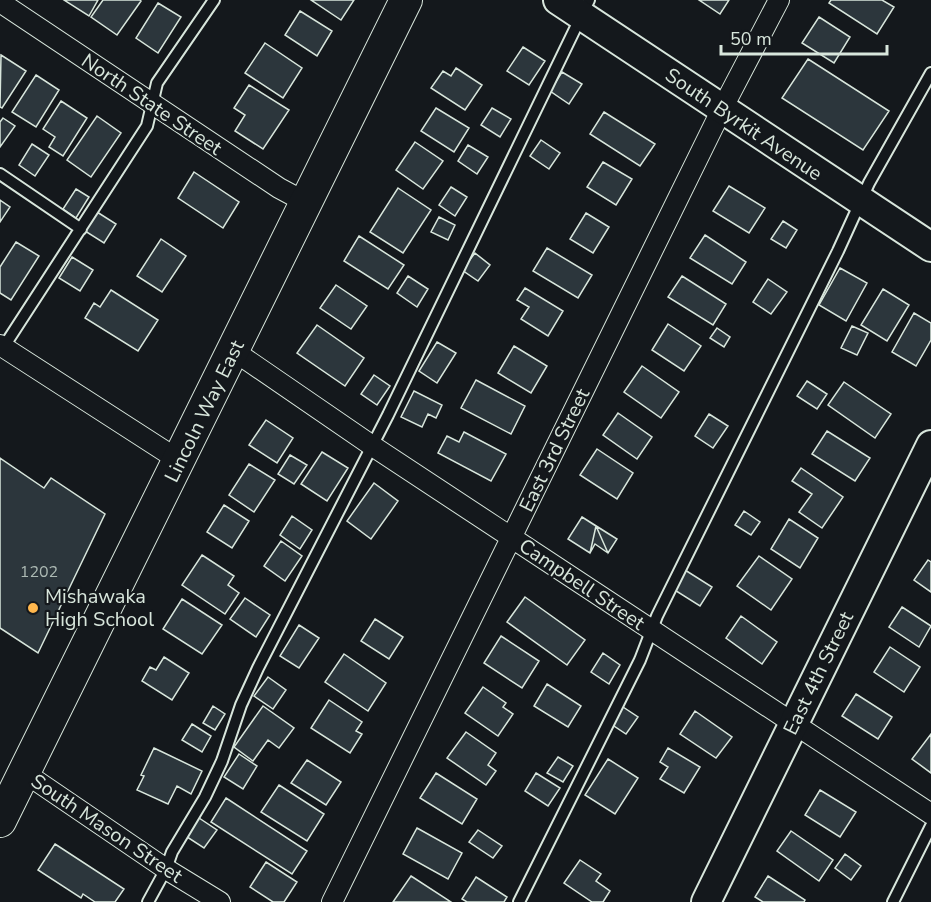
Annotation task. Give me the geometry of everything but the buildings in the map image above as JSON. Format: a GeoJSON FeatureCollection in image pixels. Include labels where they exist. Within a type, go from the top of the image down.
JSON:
{"type":"FeatureCollection","features":[{"type":"Feature","properties":{"kind":"main road","name":"Lincoln Way East"},"geometry":{"type":"LineString","coordinates":[[0,821],[406,0]]}},
{"type":"Feature","properties":{"kind":"street","name":"South Byrkit Avenue"},"geometry":{"type":"LineString","coordinates":[[558,0],[585,8],[722,109],[931,247]]}},
{"type":"Feature","properties":{"kind":"street","name":"East 3rd Street"},"geometry":{"type":"LineString","coordinates":[[332,902],[722,109],[779,0]]}},
{"type":"Feature","properties":{"kind":"street","name":"North State Street"},"geometry":{"type":"LineString","coordinates":[[0,2],[279,188],[307,202]]}},
{"type":"Feature","properties":{"kind":"street"},"geometry":{"type":"LineString","coordinates":[[2,346],[180,461]]}},
{"type":"Feature","properties":{"kind":"street","name":"Campbell Street"},"geometry":{"type":"LineString","coordinates":[[234,351],[371,445],[931,814]]}},
{"type":"Feature","properties":{"kind":"street","name":"East 4th Street"},"geometry":{"type":"LineString","coordinates":[[706,902],[931,445]]}},
{"type":"Feature","properties":{"kind":"street","name":"South Mason Street"},"geometry":{"type":"LineString","coordinates":[[25,772],[166,869],[220,902]]}},
{"type":"Feature","properties":{"kind":"lane"},"geometry":{"type":"LineString","coordinates":[[2,346],[147,126],[157,83],[214,0]]}},
{"type":"Feature","properties":{"kind":"lane"},"geometry":{"type":"LineString","coordinates":[[148,902],[166,869],[172,852],[205,797],[222,761],[241,705],[258,668],[467,256],[585,8]]}},
{"type":"Feature","properties":{"kind":"lane"},"geometry":{"type":"LineString","coordinates":[[519,902],[640,660],[657,616],[838,251],[860,201],[931,74]]}},
{"type":"Feature","properties":{"kind":"lane"},"geometry":{"type":"LineString","coordinates":[[0,174],[81,229]]}},
{"type":"Feature","properties":{"kind":"lane"},"geometry":{"type":"LineString","coordinates":[[893,902],[931,826]]}},
{"type":"Feature","properties":{"kind":"place","name":"Mishawaka High School"},"geometry":{"type":"Point","coordinates":[33,608]}}]}
